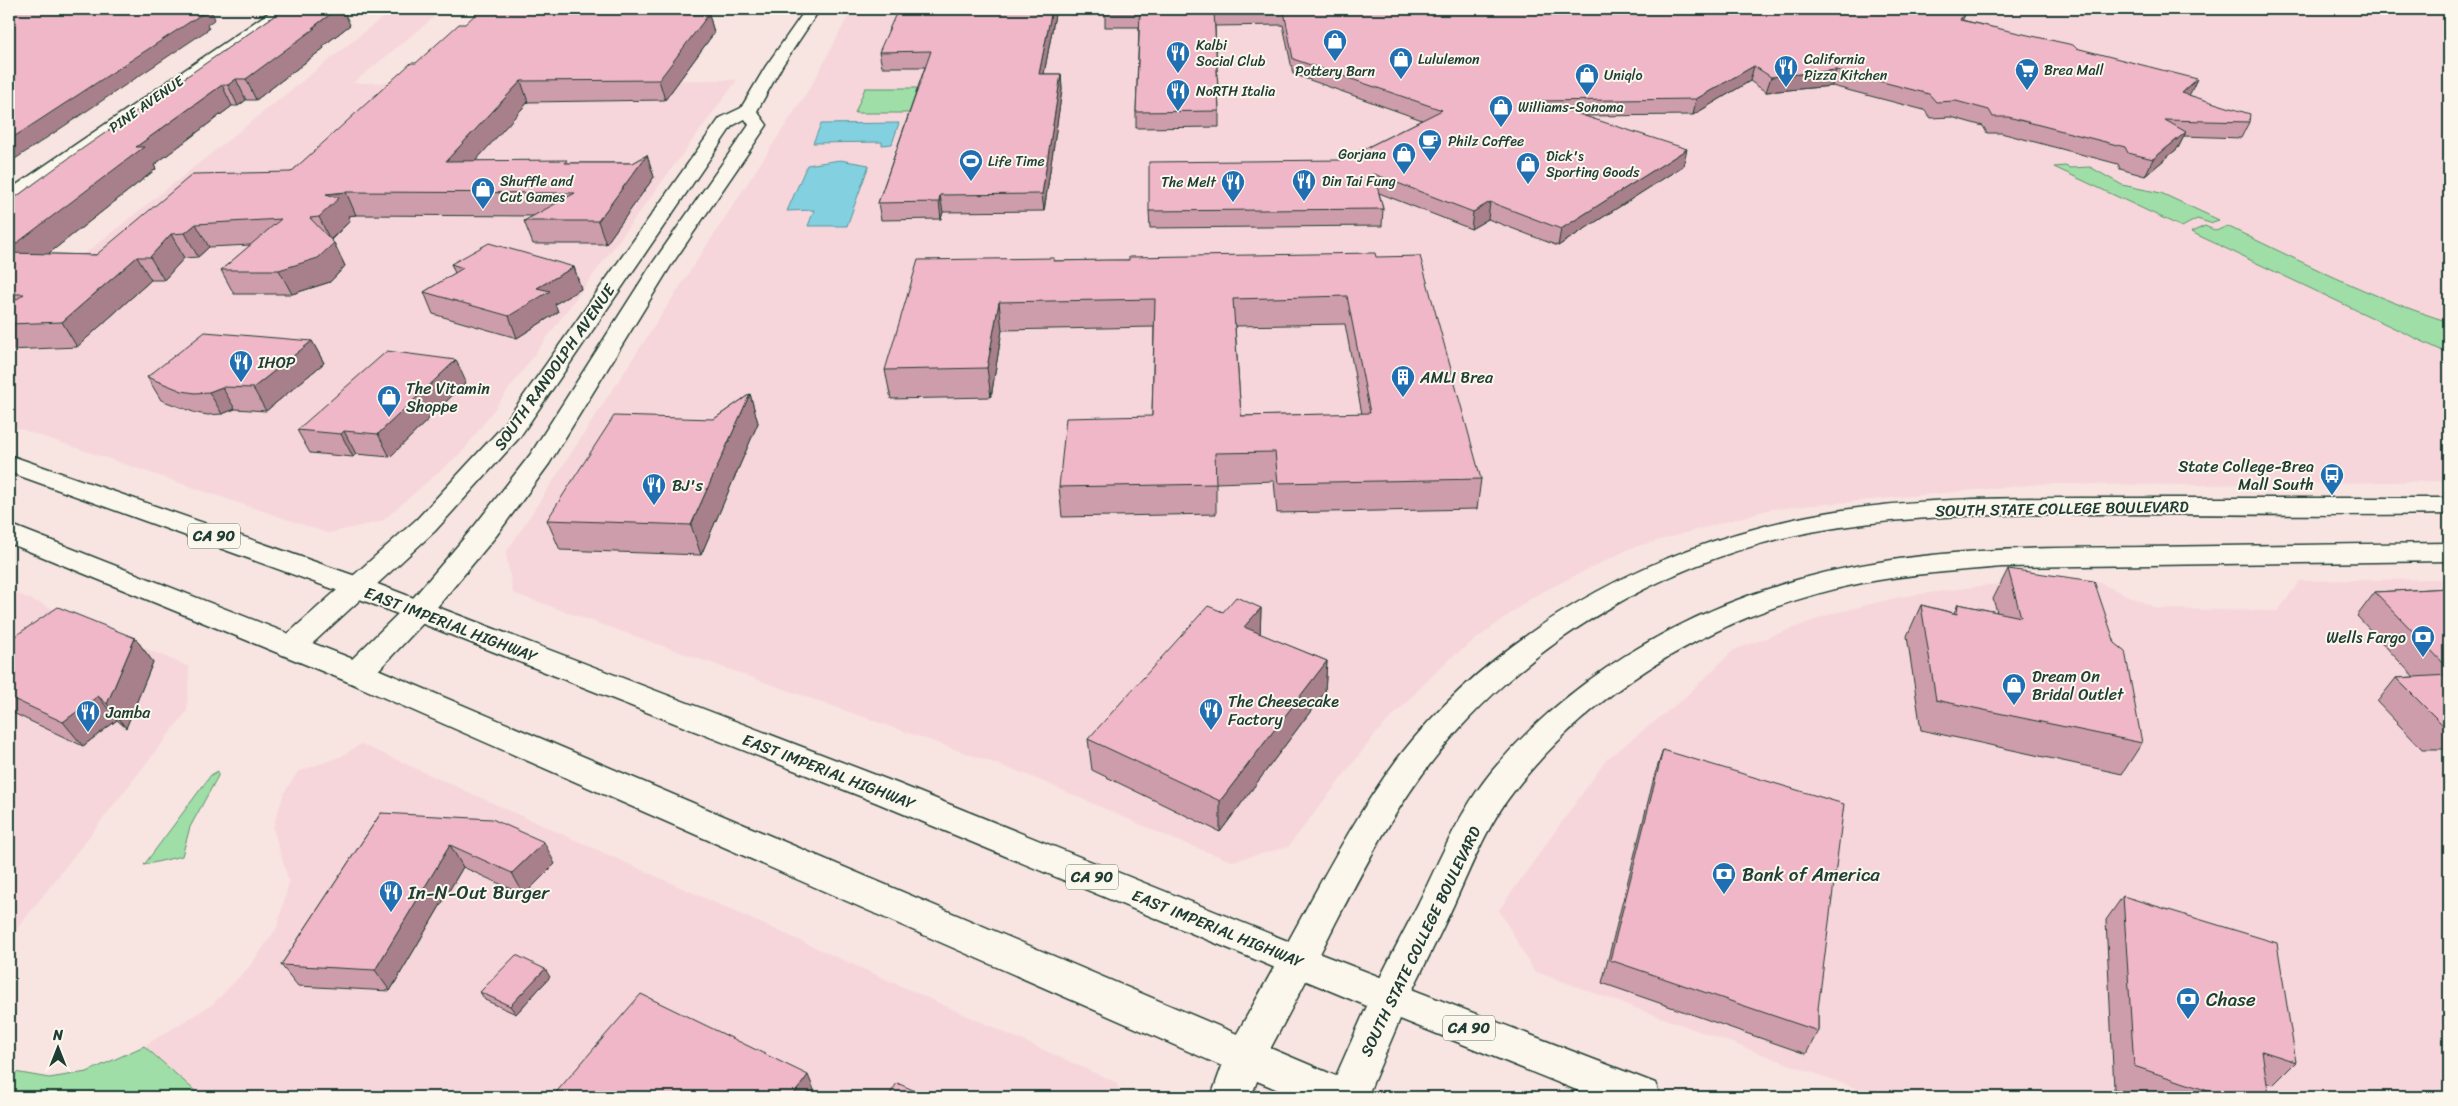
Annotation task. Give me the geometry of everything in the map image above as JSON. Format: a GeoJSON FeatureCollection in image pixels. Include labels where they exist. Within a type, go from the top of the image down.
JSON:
{"type":"FeatureCollection","features":[{"type":"Feature","properties":{"kind":"main road","name":"PINE AVENUE"},"geometry":{"type":"LineString","coordinates":[[9,199],[284,9]]}},
{"type":"Feature","properties":{"kind":"main road"},"geometry":{"type":"LineString","coordinates":[[748,111],[774,66],[813,9]]}},
{"type":"Feature","properties":{"kind":"main road","name":"SOUTH RANDOLPH AVENUE"},"geometry":{"type":"LineString","coordinates":[[292,646],[426,525],[510,434],[560,359],[726,122],[748,111],[758,125],[660,267],[540,459],[486,530],[418,611],[358,673]]}},
{"type":"Feature","properties":{"kind":"main road","name":"EAST IMPERIAL HIGHWAY"},"geometry":{"type":"LineString","coordinates":[[9,462],[357,587],[887,793],[1297,961],[1642,1097]]}},
{"type":"Feature","properties":{"kind":"main road","name":"SOUTH STATE COLLEGE BOULEVARD"},"geometry":{"type":"LineString","coordinates":[[1231,1097],[1246,1057],[1340,879],[1391,792],[1444,725],[1498,672],[1546,635],[1595,605],[1662,571],[1724,546],[1807,524],[1886,513],[1975,506],[2449,506]]}},
{"type":"Feature","properties":{"kind":"main road"},"geometry":{"type":"LineString","coordinates":[[9,533],[358,673],[1339,1097]]}},
{"type":"Feature","properties":{"kind":"main road","name":"SOUTH STATE COLLEGE BOULEVARD"},"geometry":{"type":"LineString","coordinates":[[1347,1097],[1390,997],[1470,832],[1503,784],[1541,739],[1577,704],[1620,673],[1675,639],[1734,612],[1796,590],[1851,576],[1930,563],[2011,558],[2449,552]]}},
{"type":"Feature","properties":{"kind":"shaded area"},"geometry":{"type":"Polygon","coordinates":[[[852,9],[2449,9],[2449,481],[2195,485],[2039,484],[1771,509],[1631,548],[1534,596],[1448,660],[1376,733],[1288,847],[1232,861],[1176,840],[1028,775],[513,593],[506,553],[813,83],[852,9]]]}},
{"type":"Feature","properties":{"kind":"shaded area"},"geometry":{"type":"Polygon","coordinates":[[[439,13],[353,83],[737,80],[464,450],[382,521],[328,533],[9,425],[9,264],[72,264],[387,14],[439,13]]]}},
{"type":"Feature","properties":{"kind":"shaded area"},"geometry":{"type":"Polygon","coordinates":[[[2449,579],[2449,1097],[1880,1097],[1534,971],[1499,910],[1607,759],[1682,700],[1734,650],[1831,614],[1900,597],[1989,585],[2095,581],[2158,609],[2278,611],[2300,581],[2449,579]]]}},
{"type":"Feature","properties":{"kind":"shaded area"},"geometry":{"type":"Polygon","coordinates":[[[9,590],[189,667],[187,711],[9,939],[9,590]]]}},
{"type":"Feature","properties":{"kind":"shaded area"},"geometry":{"type":"Polygon","coordinates":[[[361,744],[1117,1083],[1121,1097],[202,1097],[144,1046],[213,1004],[250,966],[277,928],[289,882],[273,828],[284,793],[298,772],[342,756],[361,744]]]}},
{"type":"Feature","properties":{"kind":"green space"},"geometry":{"type":"Polygon","coordinates":[[[865,88],[925,88],[916,113],[855,113],[865,88]]]}},
{"type":"Feature","properties":{"kind":"green space"},"geometry":{"type":"Polygon","coordinates":[[[2065,166],[2070,168],[2090,167],[2122,185],[2161,193],[2219,220],[2210,223],[2197,219],[2182,227],[2054,167],[2065,166]]]}},
{"type":"Feature","properties":{"kind":"green space"},"geometry":{"type":"Polygon","coordinates":[[[2205,226],[2216,231],[2227,226],[2364,290],[2449,322],[2449,354],[2191,232],[2205,226]]]}},
{"type":"Feature","properties":{"kind":"green space"},"geometry":{"type":"Polygon","coordinates":[[[218,771],[218,776],[190,827],[182,856],[144,865],[211,775],[218,771]]]}},
{"type":"Feature","properties":{"kind":"green space"},"geometry":{"type":"Polygon","coordinates":[[[144,1046],[202,1097],[9,1097],[9,1071],[49,1078],[87,1072],[144,1046]]]}},
{"type":"Feature","properties":{"kind":"water"},"geometry":{"type":"Polygon","coordinates":[[[899,123],[892,144],[882,145],[882,142],[813,143],[821,124],[899,123]]]}},
{"type":"Feature","properties":{"kind":"water"},"geometry":{"type":"Polygon","coordinates":[[[840,160],[869,165],[847,226],[808,226],[814,210],[787,211],[807,165],[840,160]]]}},
{"type":"Feature","properties":{"kind":"building"},"geometry":{"type":"Polygon","coordinates":[[[9,9],[203,9],[194,14],[202,14],[9,140],[9,9]]]}},
{"type":"Feature","properties":{"kind":"building"},"geometry":{"type":"Polygon","coordinates":[[[284,9],[337,9],[312,28],[315,28],[246,79],[236,79],[228,85],[222,85],[136,147],[144,147],[9,249],[9,202],[69,158],[284,9]]]}},
{"type":"Feature","properties":{"kind":"building"},"geometry":{"type":"Polygon","coordinates":[[[697,9],[693,14],[709,14],[659,80],[521,81],[446,161],[567,160],[565,163],[633,163],[647,155],[598,221],[524,221],[575,193],[346,192],[326,194],[339,198],[319,217],[310,218],[334,243],[318,258],[279,270],[221,270],[281,219],[196,224],[185,233],[171,234],[150,257],[137,257],[62,322],[9,324],[9,305],[24,294],[9,294],[9,253],[96,255],[193,174],[291,172],[411,63],[416,63],[459,24],[465,24],[479,11],[697,9]]]}},
{"type":"Feature","properties":{"kind":"building"},"geometry":{"type":"Polygon","coordinates":[[[898,9],[1052,9],[1039,74],[1061,74],[1042,194],[940,195],[939,202],[878,203],[931,51],[879,52],[898,9]]]}},
{"type":"Feature","properties":{"kind":"building"},"geometry":{"type":"Polygon","coordinates":[[[1105,9],[1966,9],[1960,20],[2073,45],[2076,48],[2197,79],[2182,93],[2250,114],[2249,122],[2165,120],[2186,132],[2153,159],[2128,153],[2125,147],[2008,117],[1993,117],[1989,110],[1956,101],[1936,102],[1929,94],[1836,70],[1771,77],[1754,66],[1696,99],[1538,101],[1687,149],[1561,229],[1490,202],[1473,212],[1374,174],[1383,209],[1149,211],[1149,162],[1342,160],[1442,110],[1293,59],[1284,11],[1214,11],[1219,111],[1136,112],[1140,12],[1104,12],[1105,9]]]}},
{"type":"Feature","properties":{"kind":"building"},"geometry":{"type":"Polygon","coordinates":[[[489,243],[574,267],[537,288],[550,291],[509,316],[424,292],[463,268],[451,264],[489,243]]]}},
{"type":"Feature","properties":{"kind":"building","name":"AMLI Brea"},"geometry":{"type":"Polygon","coordinates":[[[1375,253],[1376,257],[1420,256],[1481,479],[1278,483],[1275,452],[1215,453],[1216,484],[1059,487],[1066,418],[1152,416],[1155,299],[999,302],[987,368],[885,370],[918,260],[1054,258],[1053,261],[1129,260],[1129,257],[1375,253]],[[1347,296],[1233,299],[1241,416],[1370,413],[1347,296]]]}},
{"type":"Feature","properties":{"kind":"building"},"geometry":{"type":"Polygon","coordinates":[[[205,332],[312,341],[253,388],[222,387],[209,392],[195,393],[182,391],[147,377],[205,332]]]}},
{"type":"Feature","properties":{"kind":"building"},"geometry":{"type":"Polygon","coordinates":[[[387,351],[456,360],[378,434],[344,431],[341,434],[297,430],[387,351]]]}},
{"type":"Feature","properties":{"kind":"building"},"geometry":{"type":"Polygon","coordinates":[[[750,394],[691,525],[547,520],[614,416],[714,419],[750,394]]]}},
{"type":"Feature","properties":{"kind":"building","name":"Dream On Bridal Outlet"},"geometry":{"type":"Polygon","coordinates":[[[2008,569],[2094,581],[2115,643],[2125,651],[2142,743],[1936,700],[1921,605],[1957,614],[1958,604],[2021,617],[2008,569]]]}},
{"type":"Feature","properties":{"kind":"building"},"geometry":{"type":"Polygon","coordinates":[[[2449,588],[2449,669],[2375,592],[2449,588]]]}},
{"type":"Feature","properties":{"kind":"building","name":"The Cheesecake Factory"},"geometry":{"type":"Polygon","coordinates":[[[1236,597],[1261,608],[1244,627],[1327,661],[1220,801],[1088,739],[1208,606],[1223,612],[1236,597]]]}},
{"type":"Feature","properties":{"kind":"building"},"geometry":{"type":"Polygon","coordinates":[[[58,607],[135,638],[107,704],[98,696],[63,722],[9,697],[9,640],[58,607]]]}},
{"type":"Feature","properties":{"kind":"building"},"geometry":{"type":"Polygon","coordinates":[[[2449,675],[2449,725],[2443,725],[2396,678],[2449,675]]]}},
{"type":"Feature","properties":{"kind":"building","name":"Bank of America"},"geometry":{"type":"Polygon","coordinates":[[[1663,750],[1844,804],[1818,1009],[1818,1031],[1610,960],[1663,750]]]}},
{"type":"Feature","properties":{"kind":"building"},"geometry":{"type":"Polygon","coordinates":[[[381,813],[492,819],[544,842],[512,873],[450,845],[375,970],[281,965],[381,813]]]}},
{"type":"Feature","properties":{"kind":"building","name":"Chase"},"geometry":{"type":"Polygon","coordinates":[[[2123,896],[2277,943],[2296,1062],[2262,1051],[2269,1097],[2226,1097],[2134,1066],[2123,896]]]}},
{"type":"Feature","properties":{"kind":"building"},"geometry":{"type":"Polygon","coordinates":[[[516,955],[545,969],[510,1006],[480,992],[516,955]]]}},
{"type":"Feature","properties":{"kind":"building"},"geometry":{"type":"Polygon","coordinates":[[[641,994],[808,1075],[792,1097],[552,1097],[641,994]]]}},
{"type":"Feature","properties":{"kind":"building"},"geometry":{"type":"Polygon","coordinates":[[[897,1083],[929,1097],[888,1097],[897,1083]]]}},
{"type":"Feature","properties":{"kind":"place","name":"Pottery Barn"},"geometry":{"type":"Point","coordinates":[1335,62]}},
{"type":"Feature","properties":{"kind":"place","name":"Kalbi Social Club"},"geometry":{"type":"Point","coordinates":[1178,74]}},
{"type":"Feature","properties":{"kind":"place","name":"Lululemon"},"geometry":{"type":"Point","coordinates":[1401,80]}},
{"type":"Feature","properties":{"kind":"place","name":"California Pizza Kitchen"},"geometry":{"type":"Point","coordinates":[1786,88]}},
{"type":"Feature","properties":{"kind":"place","name":"Brea Mall"},"geometry":{"type":"Point","coordinates":[2027,91]}},
{"type":"Feature","properties":{"kind":"place","name":"Uniqlo"},"geometry":{"type":"Point","coordinates":[1587,96]}},
{"type":"Feature","properties":{"kind":"place","name":"NoRTH Italia"},"geometry":{"type":"Point","coordinates":[1178,112]}},
{"type":"Feature","properties":{"kind":"place","name":"Williams-Sonoma"},"geometry":{"type":"Point","coordinates":[1501,128]}},
{"type":"Feature","properties":{"kind":"place","name":"Philz Coffee"},"geometry":{"type":"Point","coordinates":[1430,162]}},
{"type":"Feature","properties":{"kind":"place","name":"Gorjana"},"geometry":{"type":"Point","coordinates":[1404,175]}},
{"type":"Feature","properties":{"kind":"place","name":"Life Time"},"geometry":{"type":"Point","coordinates":[971,182]}},
{"type":"Feature","properties":{"kind":"place","name":"Dick's Sporting Goods"},"geometry":{"type":"Point","coordinates":[1528,185]}},
{"type":"Feature","properties":{"kind":"place","name":"Din Tai Fung"},"geometry":{"type":"Point","coordinates":[1304,202]}},
{"type":"Feature","properties":{"kind":"place","name":"The Melt"},"geometry":{"type":"Point","coordinates":[1233,203]}},
{"type":"Feature","properties":{"kind":"place","name":"Shuffle and Cut Games"},"geometry":{"type":"Point","coordinates":[483,210]}},
{"type":"Feature","properties":{"kind":"place","name":"IHOP"},"geometry":{"type":"Point","coordinates":[241,383]}},
{"type":"Feature","properties":{"kind":"place","name":"AMLI Brea"},"geometry":{"type":"Point","coordinates":[1403,398]}},
{"type":"Feature","properties":{"kind":"place","name":"The Vitamin Shoppe"},"geometry":{"type":"Point","coordinates":[389,418]}},
{"type":"Feature","properties":{"kind":"place","name":"State College-Brea Mall South"},"geometry":{"type":"Point","coordinates":[2332,496]}},
{"type":"Feature","properties":{"kind":"place","name":"BJ's"},"geometry":{"type":"Point","coordinates":[654,506]}},
{"type":"Feature","properties":{"kind":"place","name":"Wells Fargo"},"geometry":{"type":"Point","coordinates":[2423,658]}},
{"type":"Feature","properties":{"kind":"place","name":"Dream On Bridal Outlet"},"geometry":{"type":"Point","coordinates":[2014,706]}},
{"type":"Feature","properties":{"kind":"place","name":"The Cheesecake Factory"},"geometry":{"type":"Point","coordinates":[1211,731]}},
{"type":"Feature","properties":{"kind":"place","name":"Jamba"},"geometry":{"type":"Point","coordinates":[88,733]}},
{"type":"Feature","properties":{"kind":"place","name":"Bank of America"},"geometry":{"type":"Point","coordinates":[1724,895]}},
{"type":"Feature","properties":{"kind":"place","name":"In-N-Out Burger"},"geometry":{"type":"Point","coordinates":[391,913]}},
{"type":"Feature","properties":{"kind":"place","name":"Chase"},"geometry":{"type":"Point","coordinates":[2188,1020]}}]}
